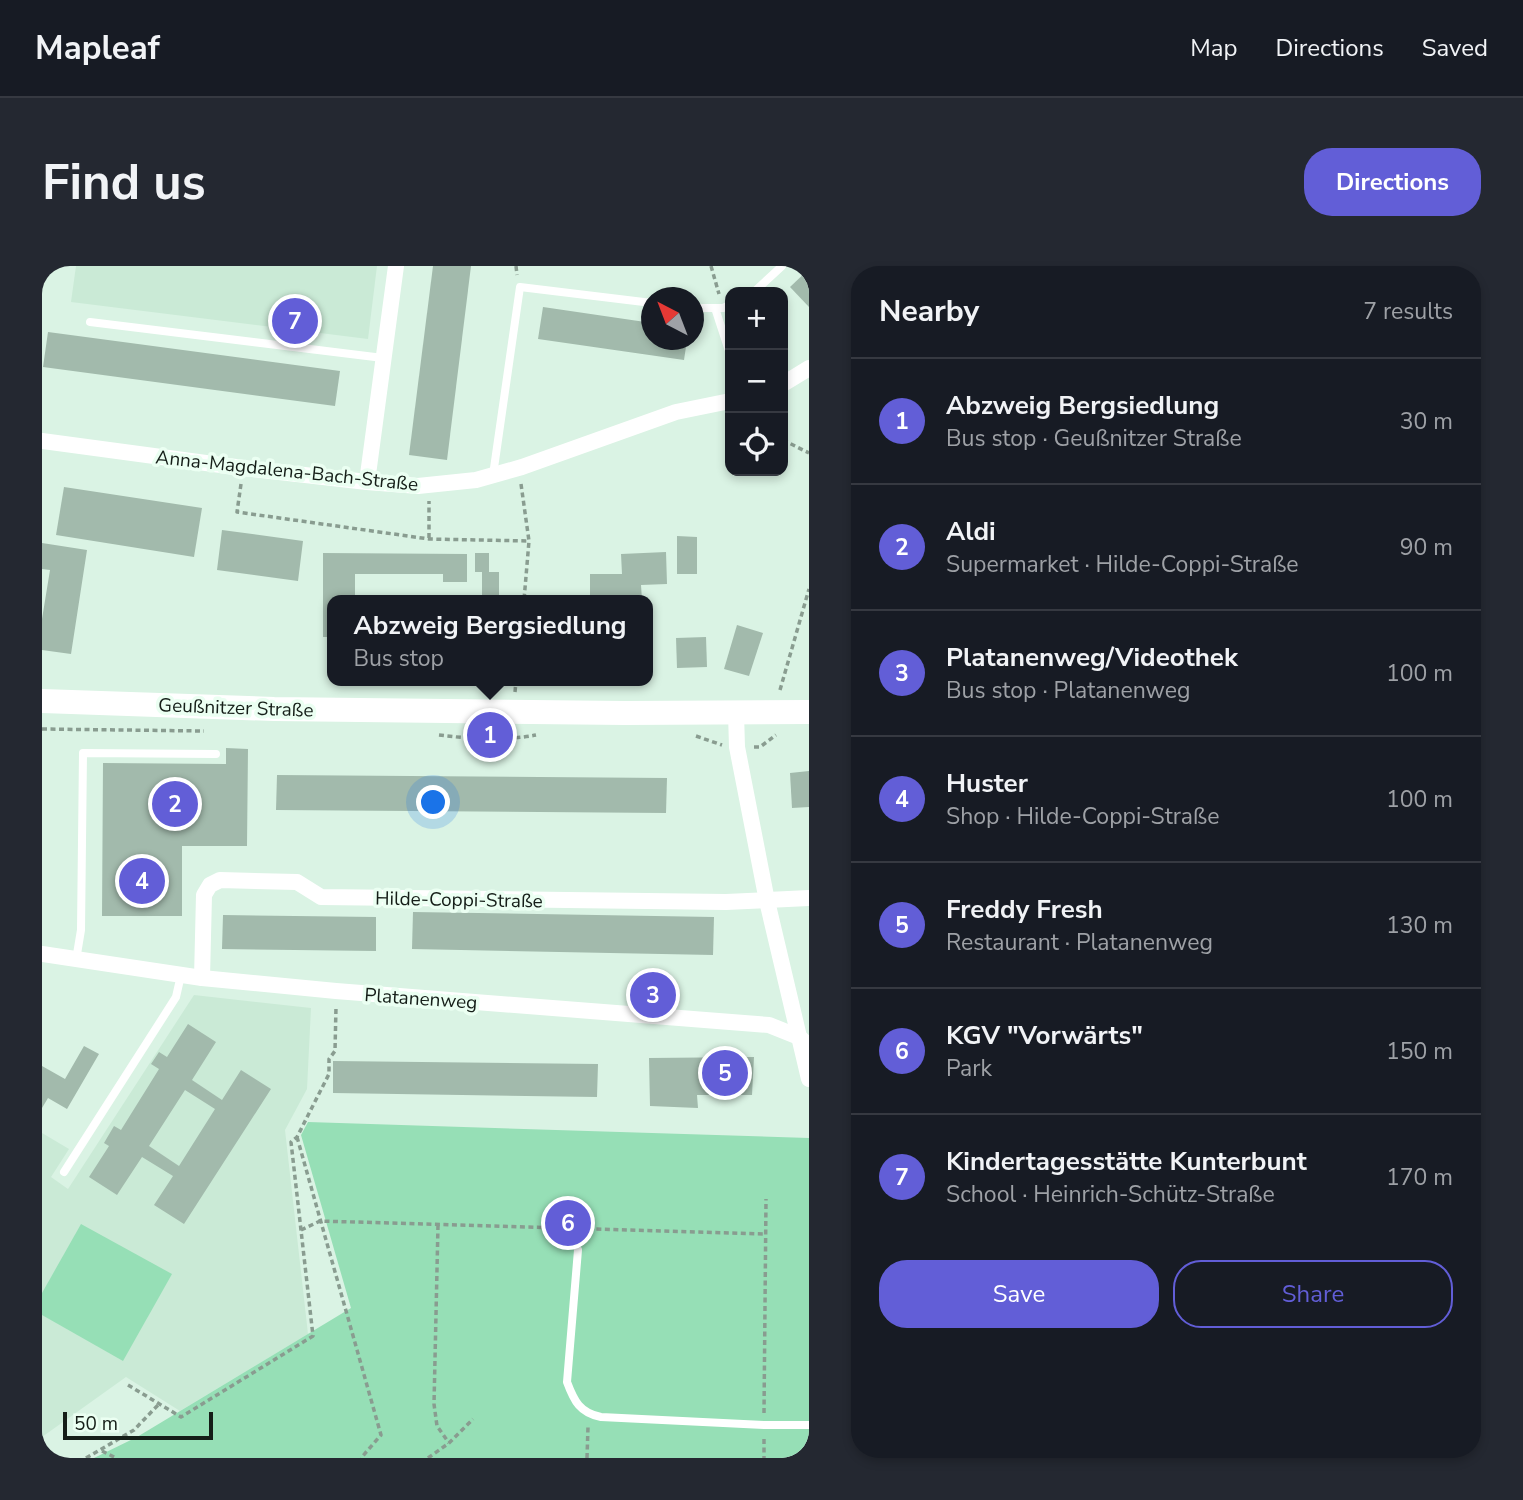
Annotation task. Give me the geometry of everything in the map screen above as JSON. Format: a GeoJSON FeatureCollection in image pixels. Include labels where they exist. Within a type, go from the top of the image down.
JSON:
{"type":"FeatureCollection","features":[{"type":"Feature","properties":{"kind":"main road","name":"Geußnitzer Straße"},"geometry":{"type":"LineString","coordinates":[[42,701],[263,709],[809,712]]}},
{"type":"Feature","properties":{"kind":"street"},"geometry":{"type":"LineString","coordinates":[[367,482],[396,266]]}},
{"type":"Feature","properties":{"kind":"street"},"geometry":{"type":"LineString","coordinates":[[788,380],[809,368]]}},
{"type":"Feature","properties":{"kind":"street","name":"Anna-Magdalena-Bach-Straße"},"geometry":{"type":"LineString","coordinates":[[42,442],[367,482],[429,484],[476,481],[676,412],[725,402]]}},
{"type":"Feature","properties":{"kind":"street"},"geometry":{"type":"LineString","coordinates":[[736,713],[737,747],[767,901],[804,1041],[809,1079]]}},
{"type":"Feature","properties":{"kind":"street","name":"Hilde-Coppi-Straße"},"geometry":{"type":"LineString","coordinates":[[202,978],[204,895],[210,885],[220,880],[298,882],[321,897],[767,901],[809,898]]}},
{"type":"Feature","properties":{"kind":"street","name":"Platanenweg"},"geometry":{"type":"LineString","coordinates":[[42,954],[202,978],[769,1025],[804,1041]]}},
{"type":"Feature","properties":{"kind":"lane"},"geometry":{"type":"LineString","coordinates":[[759,287],[782,266]]}},
{"type":"Feature","properties":{"kind":"lane"},"geometry":{"type":"LineString","coordinates":[[494,475],[520,287],[641,302]]}},
{"type":"Feature","properties":{"kind":"lane"},"geometry":{"type":"LineString","coordinates":[[704,308],[723,307],[729,350]]}},
{"type":"Feature","properties":{"kind":"lane"},"geometry":{"type":"LineString","coordinates":[[90,322],[383,358]]}},
{"type":"Feature","properties":{"kind":"lane"},"geometry":{"type":"LineString","coordinates":[[76,960],[80,930],[83,752],[216,754]]}},
{"type":"Feature","properties":{"kind":"lane"},"geometry":{"type":"LineString","coordinates":[[64,1172],[176,997],[181,975]]}},
{"type":"Feature","properties":{"kind":"lane"},"geometry":{"type":"LineString","coordinates":[[578,1251],[568,1382],[573,1398],[588,1415],[809,1425]]}},
{"type":"Feature","properties":{"kind":"path"},"geometry":{"type":"LineString","coordinates":[[711,266],[723,307]]}},
{"type":"Feature","properties":{"kind":"path"},"geometry":{"type":"LineString","coordinates":[[788,442],[809,453]]}},
{"type":"Feature","properties":{"kind":"path"},"geometry":{"type":"LineString","coordinates":[[243,468],[237,512],[429,539],[529,541]]}},
{"type":"Feature","properties":{"kind":"path"},"geometry":{"type":"LineString","coordinates":[[519,468],[529,541],[524,595]]}},
{"type":"Feature","properties":{"kind":"path"},"geometry":{"type":"LineString","coordinates":[[429,484],[429,539]]}},
{"type":"Feature","properties":{"kind":"path"},"geometry":{"type":"LineString","coordinates":[[779,713],[780,686],[809,589]]}},
{"type":"Feature","properties":{"kind":"path"},"geometry":{"type":"LineString","coordinates":[[128,1385],[181,1417],[313,1336],[291,1142],[297,1137],[328,1074],[329,1059],[335,1051],[336,991]]}},
{"type":"Feature","properties":{"kind":"path"},"geometry":{"type":"LineString","coordinates":[[297,1137],[381,1435],[361,1458]]}},
{"type":"Feature","properties":{"kind":"path"},"geometry":{"type":"LineString","coordinates":[[764,1458],[766,1199]]}},
{"type":"Feature","properties":{"kind":"path"},"geometry":{"type":"LineString","coordinates":[[301,1230],[320,1221],[765,1234]]}},
{"type":"Feature","properties":{"kind":"path"},"geometry":{"type":"LineString","coordinates":[[438,1225],[434,1404],[437,1426],[449,1443]]}},
{"type":"Feature","properties":{"kind":"path"},"geometry":{"type":"LineString","coordinates":[[86,1458],[134,1430],[159,1404]]}},
{"type":"Feature","properties":{"kind":"path"},"geometry":{"type":"LineString","coordinates":[[587,1458],[588,1415]]}},
{"type":"Feature","properties":{"kind":"path"},"geometry":{"type":"LineString","coordinates":[[428,1458],[449,1443],[473,1419]]}},
{"type":"Feature","properties":{"kind":"path"},"geometry":{"type":"LineString","coordinates":[[102,1451],[116,1458]]}},
{"type":"Feature","properties":{"kind":"shaded area"},"geometry":{"type":"Polygon","coordinates":[[[76,266],[377,266],[368,339],[71,302],[76,266]]]}},
{"type":"Feature","properties":{"kind":"shaded area"},"geometry":{"type":"Polygon","coordinates":[[[194,995],[311,1008],[307,1089],[285,1130],[308,1334],[180,1411],[126,1377],[42,1437],[42,1133],[69,1149],[51,1177],[68,1189],[194,995]]]}},
{"type":"Feature","properties":{"kind":"green space"},"geometry":{"type":"Polygon","coordinates":[[[308,1122],[809,1138],[809,1458],[94,1458],[137,1437],[351,1308],[301,1135],[308,1122]]]}},
{"type":"Feature","properties":{"kind":"green space"},"geometry":{"type":"Polygon","coordinates":[[[81,1224],[172,1274],[123,1361],[42,1315],[42,1293],[81,1224]]]}},
{"type":"Feature","properties":{"kind":"building"},"geometry":{"type":"Polygon","coordinates":[[[433,266],[471,266],[447,460],[409,455],[433,266]]]}},
{"type":"Feature","properties":{"kind":"building"},"geometry":{"type":"Polygon","coordinates":[[[809,269],[809,307],[790,287],[809,269]]]}},
{"type":"Feature","properties":{"kind":"building"},"geometry":{"type":"Polygon","coordinates":[[[543,307],[641,321],[641,350],[686,350],[684,360],[538,339],[543,307]]]}},
{"type":"Feature","properties":{"kind":"building"},"geometry":{"type":"Polygon","coordinates":[[[48,332],[340,371],[335,406],[43,367],[48,332]]]}},
{"type":"Feature","properties":{"kind":"building"},"geometry":{"type":"Polygon","coordinates":[[[64,487],[202,508],[194,557],[56,535],[64,487]]]}},
{"type":"Feature","properties":{"kind":"building"},"geometry":{"type":"Polygon","coordinates":[[[222,530],[303,541],[298,581],[217,570],[222,530]]]}},
{"type":"Feature","properties":{"kind":"building"},"geometry":{"type":"Polygon","coordinates":[[[677,536],[697,537],[697,574],[677,574],[677,536]]]}},
{"type":"Feature","properties":{"kind":"building"},"geometry":{"type":"Polygon","coordinates":[[[42,543],[87,550],[71,654],[42,650],[42,619],[50,570],[42,569],[42,543]]]}},
{"type":"Feature","properties":{"kind":"building"},"geometry":{"type":"Polygon","coordinates":[[[666,552],[667,584],[641,585],[642,595],[590,595],[590,574],[622,574],[621,554],[666,552]]]}},
{"type":"Feature","properties":{"kind":"building"},"geometry":{"type":"Polygon","coordinates":[[[323,553],[467,554],[467,582],[443,582],[443,574],[355,574],[355,595],[327,595],[327,637],[323,637],[323,553]]]}},
{"type":"Feature","properties":{"kind":"building"},"geometry":{"type":"Polygon","coordinates":[[[475,553],[489,553],[489,572],[499,572],[499,595],[482,595],[482,572],[475,572],[475,553]]]}},
{"type":"Feature","properties":{"kind":"building"},"geometry":{"type":"Polygon","coordinates":[[[737,625],[763,633],[749,676],[724,669],[737,625]]]}},
{"type":"Feature","properties":{"kind":"building"},"geometry":{"type":"Polygon","coordinates":[[[706,637],[707,667],[677,668],[676,638],[706,637]]]}},
{"type":"Feature","properties":{"kind":"building"},"geometry":{"type":"Polygon","coordinates":[[[226,748],[248,749],[247,846],[182,846],[182,916],[102,916],[103,763],[226,764],[226,748]]]}},
{"type":"Feature","properties":{"kind":"building"},"geometry":{"type":"Polygon","coordinates":[[[809,771],[809,807],[792,808],[790,773],[809,771]]]}},
{"type":"Feature","properties":{"kind":"building"},"geometry":{"type":"Polygon","coordinates":[[[277,775],[667,778],[666,813],[276,810],[277,775]]]}},
{"type":"Feature","properties":{"kind":"building"},"geometry":{"type":"Polygon","coordinates":[[[413,912],[714,917],[713,955],[412,949],[413,912]]]}},
{"type":"Feature","properties":{"kind":"building"},"geometry":{"type":"Polygon","coordinates":[[[223,915],[376,917],[376,951],[222,949],[223,915]]]}},
{"type":"Feature","properties":{"kind":"building"},"geometry":{"type":"Polygon","coordinates":[[[188,1024],[216,1042],[192,1080],[222,1100],[241,1070],[271,1089],[184,1224],[154,1205],[173,1176],[142,1157],[117,1195],[89,1177],[109,1146],[104,1143],[114,1126],[121,1130],[159,1069],[151,1064],[159,1052],[167,1057],[188,1024]],[[185,1090],[149,1146],[179,1166],[215,1109],[185,1090]]]}},
{"type":"Feature","properties":{"kind":"building"},"geometry":{"type":"Polygon","coordinates":[[[84,1046],[99,1054],[67,1109],[48,1098],[42,1108],[42,1066],[65,1079],[84,1046]]]}},
{"type":"Feature","properties":{"kind":"building"},"geometry":{"type":"Polygon","coordinates":[[[754,1057],[752,1095],[697,1095],[698,1108],[650,1106],[649,1058],[754,1057]]]}},
{"type":"Feature","properties":{"kind":"building"},"geometry":{"type":"Polygon","coordinates":[[[333,1061],[598,1064],[597,1097],[333,1093],[333,1061]]]}},
{"type":"Feature","properties":{"kind":"place","name":"Kindertagesstätte Kunterbunt"},"geometry":{"type":"Point","coordinates":[295,321]}},
{"type":"Feature","properties":{"kind":"place","name":"Abzweig Bergsiedlung"},"geometry":{"type":"Point","coordinates":[490,735]}},
{"type":"Feature","properties":{"kind":"place","name":"Aldi"},"geometry":{"type":"Point","coordinates":[175,804]}},
{"type":"Feature","properties":{"kind":"place","name":"Huster"},"geometry":{"type":"Point","coordinates":[142,881]}},
{"type":"Feature","properties":{"kind":"place","name":"Platanenweg/Videothek"},"geometry":{"type":"Point","coordinates":[653,995]}},
{"type":"Feature","properties":{"kind":"place","name":"Freddy Fresh"},"geometry":{"type":"Point","coordinates":[725,1073]}},
{"type":"Feature","properties":{"kind":"place","name":"KGV \"Vorwärts\""},"geometry":{"type":"Point","coordinates":[568,1223]}}]}
